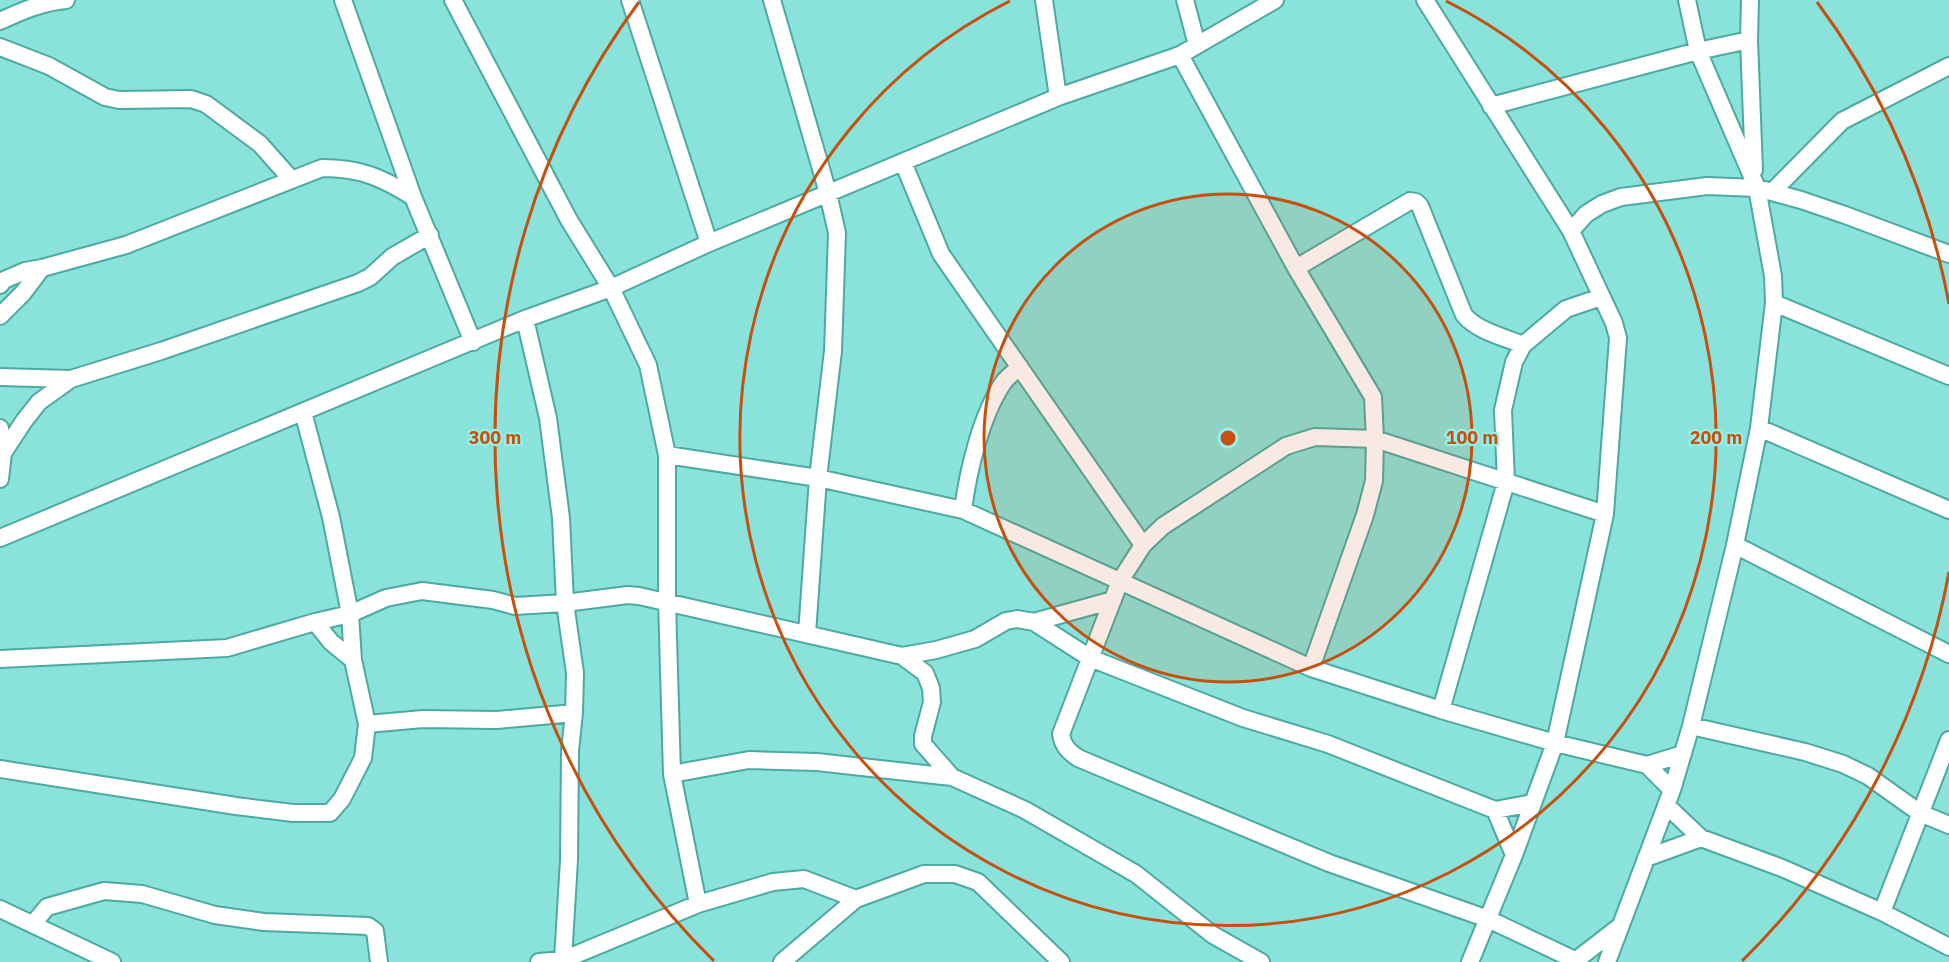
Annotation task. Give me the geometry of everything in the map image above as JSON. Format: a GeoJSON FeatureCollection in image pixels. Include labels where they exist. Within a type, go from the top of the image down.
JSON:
{"type":"FeatureCollection","features":[{"type":"Feature","properties":{"kind":"street"},"geometry":{"type":"LineString","coordinates":[[0,21],[28,8],[52,1],[66,0]]}},
{"type":"Feature","properties":{"kind":"street"},"geometry":{"type":"LineString","coordinates":[[343,0],[413,197],[472,342]]}},
{"type":"Feature","properties":{"kind":"street"},"geometry":{"type":"LineString","coordinates":[[453,0],[569,220],[611,288],[648,365],[667,455],[667,601],[672,774],[698,904]]}},
{"type":"Feature","properties":{"kind":"street"},"geometry":{"type":"LineString","coordinates":[[630,0],[709,243]]}},
{"type":"Feature","properties":{"kind":"street"},"geometry":{"type":"LineString","coordinates":[[772,0],[828,194],[837,233],[833,351],[818,477],[807,634]]}},
{"type":"Feature","properties":{"kind":"street"},"geometry":{"type":"LineString","coordinates":[[1044,0],[1058,97]]}},
{"type":"Feature","properties":{"kind":"street"},"geometry":{"type":"LineString","coordinates":[[1185,0],[1197,45]]}},
{"type":"Feature","properties":{"kind":"street"},"geometry":{"type":"LineString","coordinates":[[0,538],[525,320],[611,288],[709,243],[1058,97],[1180,55],[1254,7],[1275,0]]}},
{"type":"Feature","properties":{"kind":"street"},"geometry":{"type":"LineString","coordinates":[[1425,0],[1571,231],[1614,323],[1618,338],[1605,514],[1555,743],[1514,855],[1470,962]]}},
{"type":"Feature","properties":{"kind":"street"},"geometry":{"type":"LineString","coordinates":[[1687,0],[1698,51],[1761,187]]}},
{"type":"Feature","properties":{"kind":"street"},"geometry":{"type":"LineString","coordinates":[[1607,962],[1669,797],[1691,726],[1735,545],[1759,428],[1774,303],[1773,276],[1761,187],[1749,39],[1750,0]]}},
{"type":"Feature","properties":{"kind":"street"},"geometry":{"type":"LineString","coordinates":[[1491,106],[1749,39]]}},
{"type":"Feature","properties":{"kind":"street"},"geometry":{"type":"LineString","coordinates":[[0,47],[49,66],[105,97],[119,100],[191,99],[206,104],[260,144],[291,179]]}},
{"type":"Feature","properties":{"kind":"street"},"geometry":{"type":"LineString","coordinates":[[1180,55],[1296,268],[1371,392],[1375,439],[1374,481],[1311,668]]}},
{"type":"Feature","properties":{"kind":"street"},"geometry":{"type":"LineString","coordinates":[[1761,187],[1842,121],[1949,66]]}},
{"type":"Feature","properties":{"kind":"street"},"geometry":{"type":"LineString","coordinates":[[903,162],[941,254],[1143,545]]}},
{"type":"Feature","properties":{"kind":"street"},"geometry":{"type":"LineString","coordinates":[[0,285],[4,280],[25,271],[126,245],[322,168],[373,174],[413,197]]}},
{"type":"Feature","properties":{"kind":"street"},"geometry":{"type":"LineString","coordinates":[[1571,231],[1586,214],[1602,204],[1622,197],[1707,186],[1761,187],[1845,215],[1949,254]]}},
{"type":"Feature","properties":{"kind":"street"},"geometry":{"type":"LineString","coordinates":[[1296,268],[1410,201],[1416,202],[1420,206],[1464,315],[1478,327],[1523,345]]}},
{"type":"Feature","properties":{"kind":"street"},"geometry":{"type":"LineString","coordinates":[[3,453],[39,402],[71,379],[161,351],[358,283],[370,277],[392,257],[430,235]]}},
{"type":"Feature","properties":{"kind":"street"},"geometry":{"type":"LineString","coordinates":[[0,316],[42,268]]}},
{"type":"Feature","properties":{"kind":"street"},"geometry":{"type":"LineString","coordinates":[[1442,710],[1506,482],[1503,410],[1514,362],[1523,345],[1566,309],[1601,297]]}},
{"type":"Feature","properties":{"kind":"street"},"geometry":{"type":"LineString","coordinates":[[1774,303],[1949,376]]}},
{"type":"Feature","properties":{"kind":"street"},"geometry":{"type":"LineString","coordinates":[[525,320],[548,418],[561,518],[565,603],[575,673],[570,751],[569,860],[563,960]]}},
{"type":"Feature","properties":{"kind":"street"},"geometry":{"type":"LineString","coordinates":[[963,510],[967,477],[992,405],[1004,381],[1020,367]]}},
{"type":"Feature","properties":{"kind":"street"},"geometry":{"type":"LineString","coordinates":[[0,377],[71,379]]}},
{"type":"Feature","properties":{"kind":"street"},"geometry":{"type":"LineString","coordinates":[[0,769],[292,813],[330,813],[342,799],[363,758],[367,724],[353,660],[350,614],[331,517],[303,412]]}},
{"type":"Feature","properties":{"kind":"street"},"geometry":{"type":"LineString","coordinates":[[0,428],[3,453],[0,479]]}},
{"type":"Feature","properties":{"kind":"street"},"geometry":{"type":"LineString","coordinates":[[1759,428],[1949,510]]}},
{"type":"Feature","properties":{"kind":"street"},"geometry":{"type":"LineString","coordinates":[[1605,514],[1375,439],[1315,437],[1286,446],[1163,526],[1143,545],[1120,581],[1061,734],[1063,744],[1078,758],[1329,863],[1488,919],[1577,961],[1621,926]]}},
{"type":"Feature","properties":{"kind":"street"},"geometry":{"type":"LineString","coordinates":[[667,455],[818,477],[963,510],[1311,668],[1555,743],[1647,765],[1683,754]]}},
{"type":"Feature","properties":{"kind":"street"},"geometry":{"type":"LineString","coordinates":[[1735,545],[1949,654]]}},
{"type":"Feature","properties":{"kind":"street"},"geometry":{"type":"LineString","coordinates":[[0,659],[227,648],[350,614],[386,598],[422,591],[493,600],[515,606],[565,603],[628,595],[667,601],[902,656],[936,650],[975,639],[1006,621],[1017,619],[1034,622],[1090,658],[1243,718],[1329,744],[1495,810],[1533,803]]}},
{"type":"Feature","properties":{"kind":"street"},"geometry":{"type":"LineString","coordinates":[[1034,622],[1113,600]]}},
{"type":"Feature","properties":{"kind":"street"},"geometry":{"type":"LineString","coordinates":[[315,622],[331,642],[353,660]]}},
{"type":"Feature","properties":{"kind":"street"},"geometry":{"type":"LineString","coordinates":[[902,656],[925,673],[931,688],[932,702],[923,744],[952,777]]}},
{"type":"Feature","properties":{"kind":"street"},"geometry":{"type":"LineString","coordinates":[[367,724],[423,719],[497,720],[574,713]]}},
{"type":"Feature","properties":{"kind":"street"},"geometry":{"type":"LineString","coordinates":[[1691,726],[1805,752],[1844,764],[1868,776],[1920,813],[1949,825]]}},
{"type":"Feature","properties":{"kind":"street"},"geometry":{"type":"LineString","coordinates":[[1882,912],[1949,740]]}},
{"type":"Feature","properties":{"kind":"street"},"geometry":{"type":"LineString","coordinates":[[672,774],[749,760],[817,762],[952,777],[1025,810],[1136,874],[1213,935],[1261,962]]}},
{"type":"Feature","properties":{"kind":"street"},"geometry":{"type":"LineString","coordinates":[[1647,765],[1701,837],[1782,868],[1882,912],[1949,947]]}},
{"type":"Feature","properties":{"kind":"street"},"geometry":{"type":"LineString","coordinates":[[1495,810],[1514,855]]}},
{"type":"Feature","properties":{"kind":"street"},"geometry":{"type":"LineString","coordinates":[[1646,858],[1701,837]]}},
{"type":"Feature","properties":{"kind":"street"},"geometry":{"type":"LineString","coordinates":[[782,962],[856,899],[924,874],[955,874],[978,882],[1061,962]]}},
{"type":"Feature","properties":{"kind":"street"},"geometry":{"type":"LineString","coordinates":[[539,962],[563,960],[698,904],[773,882],[804,879],[856,899]]}},
{"type":"Feature","properties":{"kind":"street"},"geometry":{"type":"LineString","coordinates":[[33,924],[47,907],[104,891],[142,894],[215,915],[264,922],[368,926],[375,932],[379,962]]}},
{"type":"Feature","properties":{"kind":"street"},"geometry":{"type":"LineString","coordinates":[[0,909],[112,962]]}}]}
